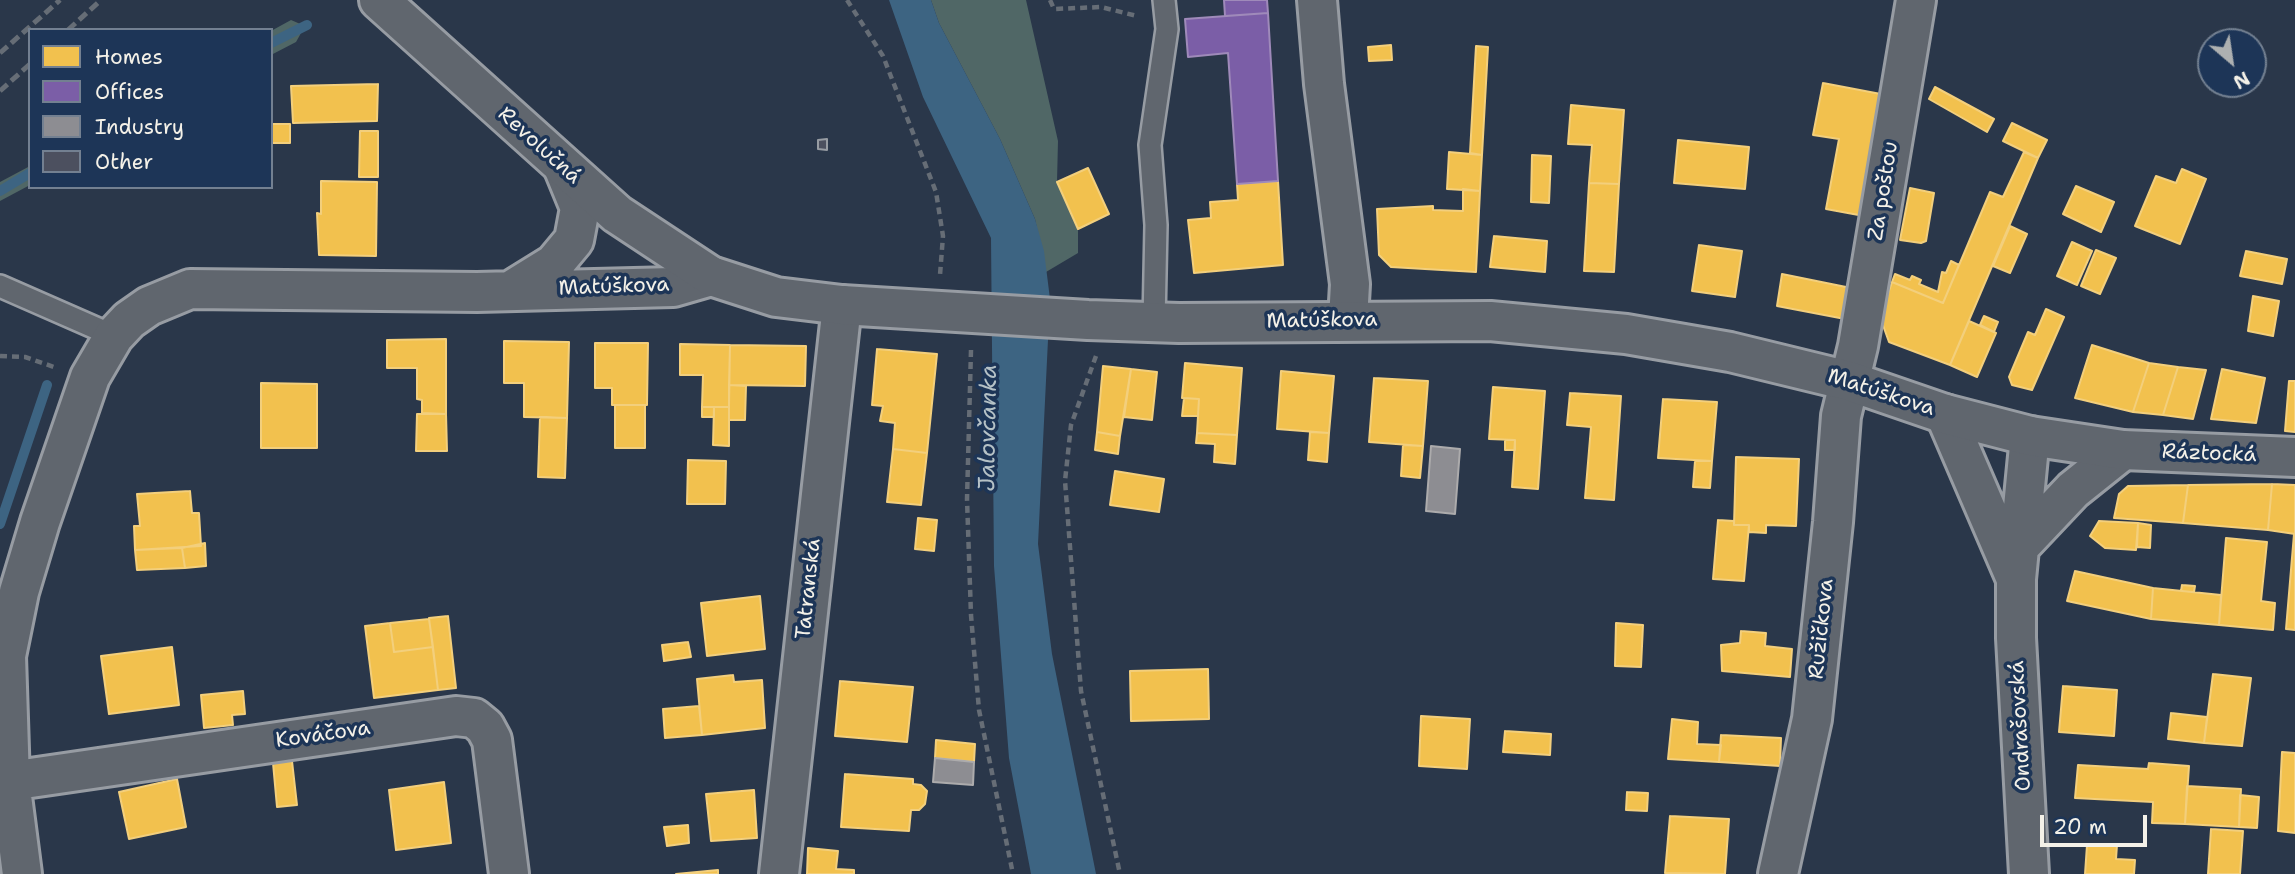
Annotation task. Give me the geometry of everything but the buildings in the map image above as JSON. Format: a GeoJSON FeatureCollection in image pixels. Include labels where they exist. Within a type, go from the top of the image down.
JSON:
{"type":"FeatureCollection","features":[{"type":"Feature","properties":{"kind":"street","name":"Revolučná"},"geometry":{"type":"LineString","coordinates":[[379,0],[617,214],[711,276]]}},
{"type":"Feature","properties":{"kind":"street"},"geometry":{"type":"LineString","coordinates":[[1317,0],[1324,84],[1350,284],[1348,320]]}},
{"type":"Feature","properties":{"kind":"street","name":"Za poštou"},"geometry":{"type":"LineString","coordinates":[[1850,381],[1916,0]]}},
{"type":"Feature","properties":{"kind":"street","name":"Matúškova"},"geometry":{"type":"LineString","coordinates":[[512,290],[554,264],[575,240],[580,208],[564,169]]}},
{"type":"Feature","properties":{"kind":"street","name":"Matúškova"},"geometry":{"type":"LineString","coordinates":[[114,335],[149,306],[190,289],[512,290],[673,287],[711,276],[776,297],[960,325],[1094,332],[1154,322],[1490,321],[1626,334],[1730,352],[1850,381],[1945,414],[2029,436],[2123,450]]}},
{"type":"Feature","properties":{"kind":"street","name":"Tatranská"},"geometry":{"type":"LineString","coordinates":[[779,874],[842,305]]}},
{"type":"Feature","properties":{"kind":"street"},"geometry":{"type":"LineString","coordinates":[[22,874],[10,781],[6,656],[19,592],[90,377],[114,335]]}},
{"type":"Feature","properties":{"kind":"street","name":"Ružičkova"},"geometry":{"type":"LineString","coordinates":[[1778,874],[1812,719],[1833,522],[1841,416],[1850,381]]}},
{"type":"Feature","properties":{"kind":"street","name":"Ondrašovská"},"geometry":{"type":"LineString","coordinates":[[1945,414],[2018,562]]}},
{"type":"Feature","properties":{"kind":"street","name":"Ondrašovská"},"geometry":{"type":"LineString","coordinates":[[2029,436],[2018,562],[2016,638],[2029,874]]}},
{"type":"Feature","properties":{"kind":"street"},"geometry":{"type":"LineString","coordinates":[[2018,562],[2073,490],[2123,450]]}},
{"type":"Feature","properties":{"kind":"street","name":"Ráztocká"},"geometry":{"type":"LineString","coordinates":[[2123,450],[2295,457]]}},
{"type":"Feature","properties":{"kind":"street","name":"Kováčova"},"geometry":{"type":"LineString","coordinates":[[10,781],[456,716],[474,718],[485,727],[492,740],[509,874]]}},
{"type":"Feature","properties":{"kind":"lane"},"geometry":{"type":"LineString","coordinates":[[1154,322],[1156,225],[1150,145],[1167,29],[1165,8]]}},
{"type":"Feature","properties":{"kind":"lane"},"geometry":{"type":"LineString","coordinates":[[0,286],[114,335]]}},
{"type":"Feature","properties":{"kind":"path"},"geometry":{"type":"LineString","coordinates":[[847,0],[888,65],[936,192],[960,325],[971,615],[979,710],[1013,874]]}},
{"type":"Feature","properties":{"kind":"path"},"geometry":{"type":"LineString","coordinates":[[1050,0],[1054,9],[1101,6],[1136,15],[1165,8]]}},
{"type":"Feature","properties":{"kind":"path"},"geometry":{"type":"LineString","coordinates":[[1094,332],[1093,373],[1071,425],[1065,481],[1081,691],[1120,874]]}},
{"type":"Feature","properties":{"kind":"path"},"geometry":{"type":"LineString","coordinates":[[0,356],[25,357],[53,364],[58,373]]}},
{"type":"Feature","properties":{"kind":"green space"},"geometry":{"type":"Polygon","coordinates":[[[931,0],[1026,0],[1058,141],[1057,182],[1078,229],[1078,253],[1046,272],[1035,219],[1000,139],[939,23],[931,0]]]}},
{"type":"Feature","properties":{"kind":"green space"},"geometry":{"type":"Polygon","coordinates":[[[291,20],[305,26],[296,42],[273,54],[273,30],[291,20]]]}},
{"type":"Feature","properties":{"kind":"green space"},"geometry":{"type":"Polygon","coordinates":[[[28,167],[28,186],[0,201],[0,182],[28,167]]]}},
{"type":"Feature","properties":{"kind":"water"},"geometry":{"type":"Polygon","coordinates":[[[889,0],[931,0],[939,23],[1000,139],[1035,219],[1044,251],[1050,299],[1038,544],[1052,654],[1096,874],[1031,874],[1009,758],[994,566],[991,238],[923,97],[889,0]]]}},
{"type":"Feature","properties":{"kind":"waterway"},"geometry":{"type":"LineString","coordinates":[[273,42],[307,25]]}},
{"type":"Feature","properties":{"kind":"waterway"},"geometry":{"type":"LineString","coordinates":[[0,191],[28,174]]}},
{"type":"Feature","properties":{"kind":"waterway"},"geometry":{"type":"LineString","coordinates":[[0,524],[47,385]]}},
{"type":"Feature","properties":{"kind":"railway"},"geometry":{"type":"LineString","coordinates":[[28,28],[60,0]]}},
{"type":"Feature","properties":{"kind":"railway"},"geometry":{"type":"LineString","coordinates":[[70,28],[101,0]]}},
{"type":"Feature","properties":{"kind":"railway"},"geometry":{"type":"LineString","coordinates":[[0,53],[28,28]]}},
{"type":"Feature","properties":{"kind":"railway"},"geometry":{"type":"LineString","coordinates":[[0,91],[28,66]]}},
{"type":"Feature","properties":{"kind":"water label","name":"Jalovčanka"},"geometry":{"type":"Point","coordinates":[989,428]}}]}
